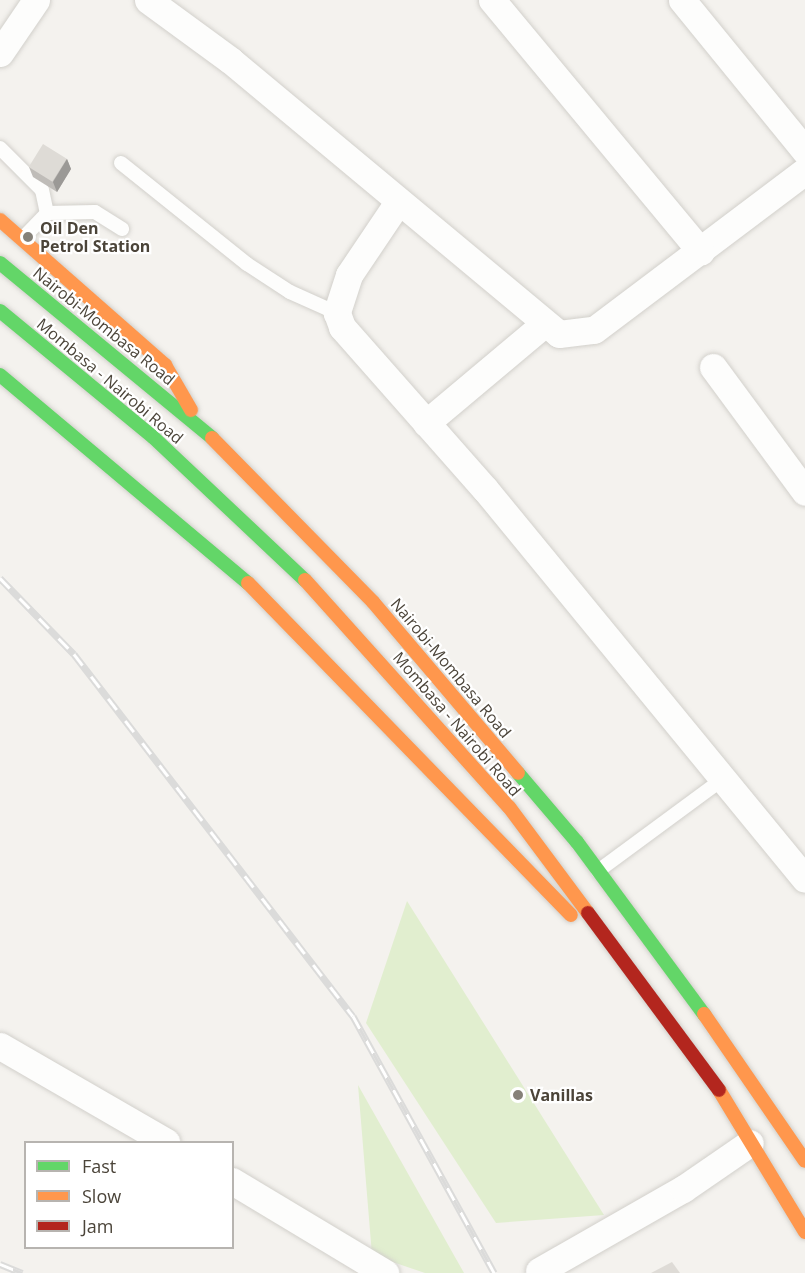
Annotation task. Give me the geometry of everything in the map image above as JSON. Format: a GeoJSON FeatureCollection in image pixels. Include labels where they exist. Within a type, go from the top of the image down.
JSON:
{"type":"FeatureCollection","features":[{"type":"Feature","properties":{"kind":"highway"},"geometry":{"type":"LineString","coordinates":[[0,220],[165,365],[200,426]]}},
{"type":"Feature","properties":{"kind":"highway","name":"Nairobi-Mombasa Road"},"geometry":{"type":"LineString","coordinates":[[0,263],[200,426],[373,602],[598,871],[770,1104],[805,1161]]}},
{"type":"Feature","properties":{"kind":"highway","name":"Mombasa - Nairobi Road"},"geometry":{"type":"LineString","coordinates":[[0,311],[153,437],[301,576],[509,807],[712,1079],[805,1232]]}},
{"type":"Feature","properties":{"kind":"highway"},"geometry":{"type":"LineString","coordinates":[[0,375],[214,549],[370,702],[553,902],[611,943]]}},
{"type":"Feature","properties":{"kind":"street"},"geometry":{"type":"LineString","coordinates":[[0,53],[36,0]]}},
{"type":"Feature","properties":{"kind":"street"},"geometry":{"type":"LineString","coordinates":[[148,0],[230,60],[544,324],[573,337],[594,330],[701,252],[805,171]]}},
{"type":"Feature","properties":{"kind":"street"},"geometry":{"type":"LineString","coordinates":[[492,0],[701,252]]}},
{"type":"Feature","properties":{"kind":"street"},"geometry":{"type":"LineString","coordinates":[[682,0],[805,151]]}},
{"type":"Feature","properties":{"kind":"street"},"geometry":{"type":"LineString","coordinates":[[398,202],[349,275],[337,313],[354,345],[426,423],[805,879]]}},
{"type":"Feature","properties":{"kind":"street"},"geometry":{"type":"LineString","coordinates":[[426,423],[544,324]]}},
{"type":"Feature","properties":{"kind":"street"},"geometry":{"type":"LineString","coordinates":[[713,367],[805,492]]}},
{"type":"Feature","properties":{"kind":"street"},"geometry":{"type":"LineString","coordinates":[[0,1046],[163,1141]]}},
{"type":"Feature","properties":{"kind":"street"},"geometry":{"type":"LineString","coordinates":[[539,1270],[684,1189],[750,1143]]}},
{"type":"Feature","properties":{"kind":"street"},"geometry":{"type":"LineString","coordinates":[[234,1182],[385,1273]]}},
{"type":"Feature","properties":{"kind":"lane"},"geometry":{"type":"LineString","coordinates":[[0,148],[42,190],[47,213]]}},
{"type":"Feature","properties":{"kind":"lane"},"geometry":{"type":"LineString","coordinates":[[121,163],[247,264],[290,292],[337,313]]}},
{"type":"Feature","properties":{"kind":"lane"},"geometry":{"type":"LineString","coordinates":[[23,238],[47,213],[95,212],[122,229]]}},
{"type":"Feature","properties":{"kind":"lane"},"geometry":{"type":"LineString","coordinates":[[598,871],[723,779]]}},
{"type":"Feature","properties":{"kind":"green space"},"geometry":{"type":"Polygon","coordinates":[[[407,901],[604,1215],[496,1223],[366,1023],[407,901]]]}},
{"type":"Feature","properties":{"kind":"green space"},"geometry":{"type":"Polygon","coordinates":[[[358,1085],[464,1273],[425,1273],[372,1255],[358,1085]]]}},
{"type":"Feature","properties":{"kind":"building"},"geometry":{"type":"Polygon","coordinates":[[[43,144],[67,159],[52,182],[29,167],[43,144]]]}},
{"type":"Feature","properties":{"kind":"building"},"geometry":{"type":"Polygon","coordinates":[[[672,1262],[680,1273],[651,1273],[672,1262]]]}},
{"type":"Feature","properties":{"kind":"railway"},"geometry":{"type":"LineString","coordinates":[[0,578],[74,654],[353,1016],[494,1273]]}},
{"type":"Feature","properties":{"kind":"railway"},"geometry":{"type":"LineString","coordinates":[[0,1264],[22,1273]]}},
{"type":"Feature","properties":{"kind":"traffic: fast"},"geometry":{"type":"LineString","coordinates":[[0,263],[212,438]]}},
{"type":"Feature","properties":{"kind":"traffic: fast"},"geometry":{"type":"LineString","coordinates":[[0,311],[153,437],[305,580]]}},
{"type":"Feature","properties":{"kind":"traffic: fast"},"geometry":{"type":"LineString","coordinates":[[0,375],[248,583]]}},
{"type":"Feature","properties":{"kind":"traffic: fast"},"geometry":{"type":"LineString","coordinates":[[518,773],[577,842],[704,1014]]}},
{"type":"Feature","properties":{"kind":"traffic: slow"},"geometry":{"type":"LineString","coordinates":[[0,220],[165,365],[191,410]]}},
{"type":"Feature","properties":{"kind":"traffic: slow"},"geometry":{"type":"LineString","coordinates":[[212,438],[373,602],[518,773]]}},
{"type":"Feature","properties":{"kind":"traffic: slow"},"geometry":{"type":"LineString","coordinates":[[305,580],[509,807],[588,913]]}},
{"type":"Feature","properties":{"kind":"traffic: slow"},"geometry":{"type":"LineString","coordinates":[[248,583],[571,915]]}},
{"type":"Feature","properties":{"kind":"traffic: slow"},"geometry":{"type":"LineString","coordinates":[[704,1014],[805,1161]]}},
{"type":"Feature","properties":{"kind":"traffic: slow"},"geometry":{"type":"LineString","coordinates":[[719,1090],[805,1232]]}},
{"type":"Feature","properties":{"kind":"traffic: jam"},"geometry":{"type":"LineString","coordinates":[[588,913],[719,1090]]}},
{"type":"Feature","properties":{"kind":"place","name":"Oil Den Petrol Station"},"geometry":{"type":"Point","coordinates":[28,237]}},
{"type":"Feature","properties":{"kind":"place","name":"Vanillas"},"geometry":{"type":"Point","coordinates":[518,1095]}}]}
